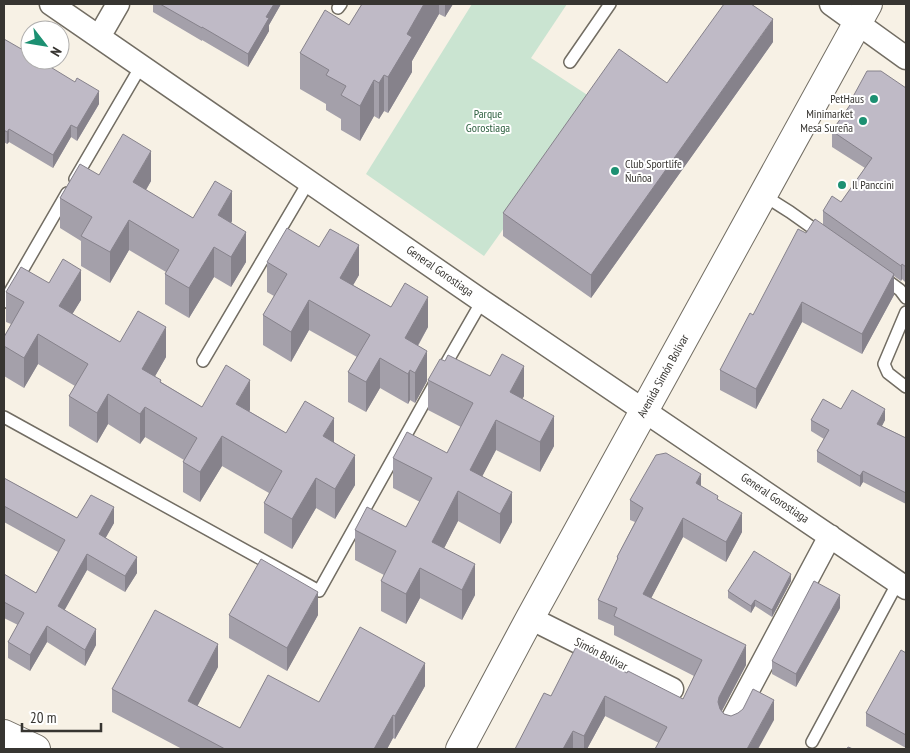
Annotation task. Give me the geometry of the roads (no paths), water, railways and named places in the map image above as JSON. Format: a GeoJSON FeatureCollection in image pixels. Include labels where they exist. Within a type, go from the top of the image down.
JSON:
{"type":"FeatureCollection","features":[{"type":"Feature","properties":{"kind":"street","name":"General Gorostiaga"},"geometry":{"type":"LineString","coordinates":[[51,4],[902,585]]}},
{"type":"Feature","properties":{"kind":"street"},"geometry":{"type":"LineString","coordinates":[[99,37],[118,4]]}},
{"type":"Feature","properties":{"kind":"street"},"geometry":{"type":"LineString","coordinates":[[831,4],[863,13],[906,58]]}},
{"type":"Feature","properties":{"kind":"street","name":"Avenida Simón Bolívar"},"geometry":{"type":"LineString","coordinates":[[460,749],[530,618],[863,13]]}},
{"type":"Feature","properties":{"kind":"street"},"geometry":{"type":"LineString","coordinates":[[731,722],[830,536]]}},
{"type":"Feature","properties":{"kind":"street","name":"Simón Bolívar"},"geometry":{"type":"LineString","coordinates":[[530,618],[672,689]]}},
{"type":"Feature","properties":{"kind":"street"},"geometry":{"type":"LineString","coordinates":[[4,734],[36,749]]}},
{"type":"Feature","properties":{"kind":"lane"},"geometry":{"type":"LineString","coordinates":[[570,62],[610,4]]}},
{"type":"Feature","properties":{"kind":"lane"},"geometry":{"type":"LineString","coordinates":[[4,302],[141,66]]}},
{"type":"Feature","properties":{"kind":"lane"},"geometry":{"type":"LineString","coordinates":[[203,361],[309,181]]}},
{"type":"Feature","properties":{"kind":"lane"},"geometry":{"type":"LineString","coordinates":[[763,195],[828,238]]}},
{"type":"Feature","properties":{"kind":"lane"},"geometry":{"type":"LineString","coordinates":[[868,267],[900,290],[906,298]]}},
{"type":"Feature","properties":{"kind":"lane"},"geometry":{"type":"LineString","coordinates":[[4,417],[319,591],[482,300]]}},
{"type":"Feature","properties":{"kind":"lane"},"geometry":{"type":"LineString","coordinates":[[906,312],[884,364],[888,373],[906,387]]}},
{"type":"Feature","properties":{"kind":"lane"},"geometry":{"type":"LineString","coordinates":[[812,742],[902,585]]}},
{"type":"Feature","properties":{"kind":"place","name":"PetHaus"},"geometry":{"type":"Point","coordinates":[874,99]}},
{"type":"Feature","properties":{"kind":"place","name":"Minimarket Mesa Sureña"},"geometry":{"type":"Point","coordinates":[863,121]}},
{"type":"Feature","properties":{"kind":"place","name":"Club Sportlife Ñuñoa"},"geometry":{"type":"Point","coordinates":[615,171]}},
{"type":"Feature","properties":{"kind":"place","name":"Il Panccini"},"geometry":{"type":"Point","coordinates":[842,185]}},
{"type":"Feature","properties":{"kind":"park label","name":"Parque Gorostiaga"},"geometry":{"type":"Point","coordinates":[488,121]}}]}
